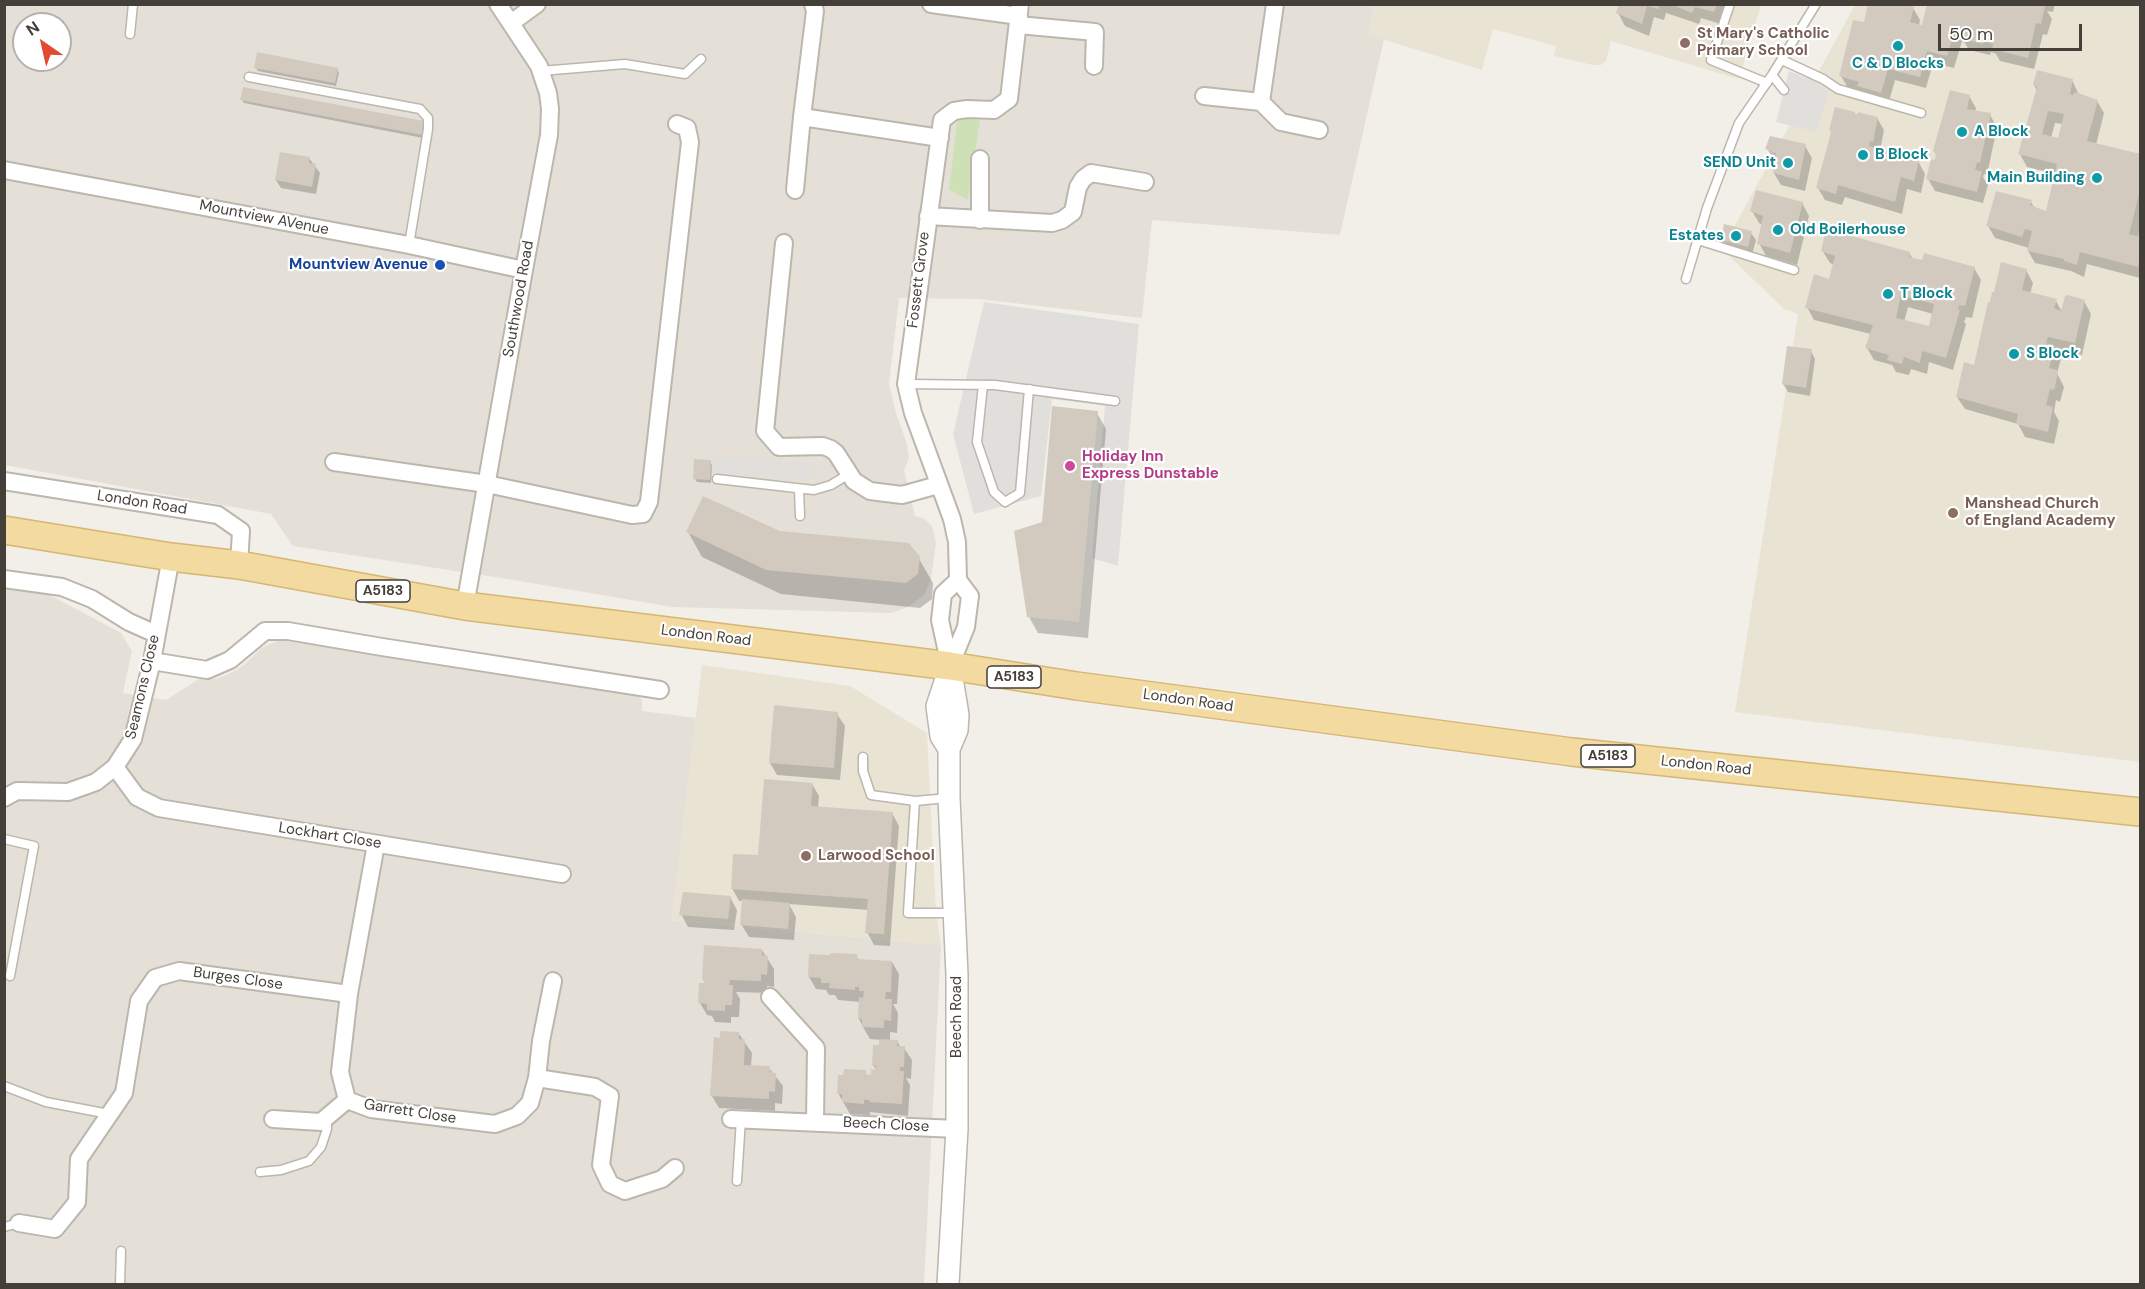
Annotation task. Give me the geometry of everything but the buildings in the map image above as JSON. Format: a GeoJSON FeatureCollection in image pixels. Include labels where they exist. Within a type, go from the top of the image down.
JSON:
{"type":"FeatureCollection","features":[{"type":"Feature","properties":{"kind":"main road","name":"London Road"},"geometry":{"type":"LineString","coordinates":[[4,530],[171,557],[239,565],[465,606],[950,666],[1077,686],[1572,752],[2140,812]]}},
{"type":"Feature","properties":{"kind":"street","name":"Southwood Road"},"geometry":{"type":"LineString","coordinates":[[465,606],[549,135],[549,101],[541,71],[498,4]]}},
{"type":"Feature","properties":{"kind":"street"},"geometry":{"type":"LineString","coordinates":[[511,23],[537,4]]}},
{"type":"Feature","properties":{"kind":"street"},"geometry":{"type":"LineString","coordinates":[[795,190],[813,4]]}},
{"type":"Feature","properties":{"kind":"street"},"geometry":{"type":"LineString","coordinates":[[931,4],[1019,15],[1095,32],[1094,66]]}},
{"type":"Feature","properties":{"kind":"street"},"geometry":{"type":"LineString","coordinates":[[1261,102],[1275,4]]}},
{"type":"Feature","properties":{"kind":"street","name":"Fossett Grove"},"geometry":{"type":"LineString","coordinates":[[950,666],[966,627],[970,596],[958,580],[952,519],[913,413],[906,384],[942,120],[954,111],[994,110],[1009,99],[1019,15]]}},
{"type":"Feature","properties":{"kind":"street"},"geometry":{"type":"LineString","coordinates":[[1204,96],[1261,102],[1281,122],[1319,130]]}},
{"type":"Feature","properties":{"kind":"street"},"geometry":{"type":"LineString","coordinates":[[801,117],[940,138]]}},
{"type":"Feature","properties":{"kind":"street"},"geometry":{"type":"LineString","coordinates":[[334,462],[487,484],[632,515],[643,514],[649,502],[690,142],[687,128],[677,124]]}},
{"type":"Feature","properties":{"kind":"street"},"geometry":{"type":"LineString","coordinates":[[980,159],[980,220]]}},
{"type":"Feature","properties":{"kind":"street","name":"Mountview AVenue"},"geometry":{"type":"LineString","coordinates":[[4,170],[409,245],[524,270]]}},
{"type":"Feature","properties":{"kind":"street"},"geometry":{"type":"LineString","coordinates":[[928,216],[1052,223],[1062,220],[1073,212],[1078,187],[1091,173],[1144,182]]}},
{"type":"Feature","properties":{"kind":"street"},"geometry":{"type":"LineString","coordinates":[[784,243],[765,431],[779,447],[822,446],[831,449],[861,486],[879,494],[902,495],[938,485]]}},
{"type":"Feature","properties":{"kind":"street","name":"London Road"},"geometry":{"type":"LineString","coordinates":[[4,481],[218,515],[241,531],[239,565]]}},
{"type":"Feature","properties":{"kind":"street","name":"Seamons Close"},"geometry":{"type":"LineString","coordinates":[[4,798],[17,791],[68,792],[96,782],[115,767],[134,739],[152,661],[171,557]]}},
{"type":"Feature","properties":{"kind":"street"},"geometry":{"type":"LineString","coordinates":[[4,579],[62,587],[92,599],[129,622],[156,634]]}},
{"type":"Feature","properties":{"kind":"street"},"geometry":{"type":"LineString","coordinates":[[950,666],[940,620],[943,594],[958,580]]}},
{"type":"Feature","properties":{"kind":"street"},"geometry":{"type":"LineString","coordinates":[[152,661],[207,670],[230,660],[265,631],[288,631],[660,690]]}},
{"type":"Feature","properties":{"kind":"street","name":"Beech Road"},"geometry":{"type":"LineString","coordinates":[[948,1284],[957,1129],[957,975],[949,748],[957,730],[958,716],[950,666]]}},
{"type":"Feature","properties":{"kind":"street","name":"Lockhart Close"},"geometry":{"type":"LineString","coordinates":[[115,767],[137,797],[159,808],[562,874]]}},
{"type":"Feature","properties":{"kind":"street","name":"Garrett Close"},"geometry":{"type":"LineString","coordinates":[[376,844],[349,994],[340,1072],[347,1100],[371,1109],[495,1124],[517,1116],[530,1103],[537,1078],[541,1041],[553,981]]}},
{"type":"Feature","properties":{"kind":"street","name":"Burges Close"},"geometry":{"type":"LineString","coordinates":[[12,1225],[55,1229],[77,1202],[79,1159],[124,1094],[139,1001],[155,978],[179,972],[349,994]]}},
{"type":"Feature","properties":{"kind":"street"},"geometry":{"type":"LineString","coordinates":[[770,997],[816,1048],[815,1122]]}},
{"type":"Feature","properties":{"kind":"street"},"geometry":{"type":"LineString","coordinates":[[537,1078],[595,1087],[610,1096],[601,1165],[610,1184],[625,1191],[662,1179],[675,1168]]}},
{"type":"Feature","properties":{"kind":"street"},"geometry":{"type":"LineString","coordinates":[[273,1119],[321,1122],[347,1100]]}},
{"type":"Feature","properties":{"kind":"street","name":"Beech Close"},"geometry":{"type":"LineString","coordinates":[[736,1119],[957,1129]]}},
{"type":"Feature","properties":{"kind":"lane"},"geometry":{"type":"LineString","coordinates":[[130,34],[133,4]]}},
{"type":"Feature","properties":{"kind":"lane"},"geometry":{"type":"LineString","coordinates":[[1730,4],[1711,60],[1767,83]]}},
{"type":"Feature","properties":{"kind":"lane"},"geometry":{"type":"LineString","coordinates":[[1686,279],[1707,208],[1739,123],[1782,60],[1816,4]]}},
{"type":"Feature","properties":{"kind":"lane"},"geometry":{"type":"LineString","coordinates":[[541,71],[624,64],[685,74],[700,59]]}},
{"type":"Feature","properties":{"kind":"lane"},"geometry":{"type":"LineString","coordinates":[[1782,60],[1823,79],[1838,89],[1921,113]]}},
{"type":"Feature","properties":{"kind":"lane"},"geometry":{"type":"LineString","coordinates":[[1772,75],[1784,90]]}},
{"type":"Feature","properties":{"kind":"lane"},"geometry":{"type":"LineString","coordinates":[[249,77],[420,109],[428,118],[429,129],[409,245]]}},
{"type":"Feature","properties":{"kind":"lane"},"geometry":{"type":"LineString","coordinates":[[1698,240],[1794,270]]}},
{"type":"Feature","properties":{"kind":"lane"},"geometry":{"type":"LineString","coordinates":[[906,384],[983,385],[1115,401]]}},
{"type":"Feature","properties":{"kind":"lane"},"geometry":{"type":"LineString","coordinates":[[983,385],[977,442],[994,492],[1005,502],[1020,493],[1029,389]]}},
{"type":"Feature","properties":{"kind":"lane"},"geometry":{"type":"LineString","coordinates":[[717,479],[799,489],[822,488],[849,474]]}},
{"type":"Feature","properties":{"kind":"lane"},"geometry":{"type":"LineString","coordinates":[[799,489],[800,516]]}},
{"type":"Feature","properties":{"kind":"lane"},"geometry":{"type":"LineString","coordinates":[[863,757],[863,771],[871,795],[915,801],[949,798]]}},
{"type":"Feature","properties":{"kind":"lane"},"geometry":{"type":"LineString","coordinates":[[915,801],[908,913],[954,913]]}},
{"type":"Feature","properties":{"kind":"lane"},"geometry":{"type":"LineString","coordinates":[[4,839],[34,846],[10,976]]}},
{"type":"Feature","properties":{"kind":"lane"},"geometry":{"type":"LineString","coordinates":[[4,1086],[46,1102],[109,1114]]}},
{"type":"Feature","properties":{"kind":"lane"},"geometry":{"type":"LineString","coordinates":[[260,1172],[281,1170],[309,1161],[321,1147],[327,1129],[327,1117]]}},
{"type":"Feature","properties":{"kind":"lane"},"geometry":{"type":"LineString","coordinates":[[736,1119],[737,1181]]}},
{"type":"Feature","properties":{"kind":"lane"},"geometry":{"type":"LineString","coordinates":[[120,1284],[121,1251]]}},
{"type":"Feature","properties":{"kind":"shaded area"},"geometry":{"type":"Polygon","coordinates":[[[1375,4],[1369,34],[1384,39],[1340,235],[1152,220],[1142,318],[979,299],[899,298],[889,384],[907,444],[909,458],[904,470],[915,516],[923,518],[932,526],[936,542],[931,580],[924,595],[908,607],[891,613],[672,607],[293,546],[271,514],[5,465],[4,5],[1375,4]]]}},
{"type":"Feature","properties":{"kind":"shaded area","name":"St Mary's Catholic Primary School"},"geometry":{"type":"Polygon","coordinates":[[[1375,5],[1761,5],[1739,79],[1611,41],[1606,61],[1601,65],[1593,65],[1554,56],[1556,46],[1493,29],[1482,70],[1369,35],[1375,5]]]}},
{"type":"Feature","properties":{"kind":"shaded area","name":"Manshead Church of England Academy"},"geometry":{"type":"Polygon","coordinates":[[[1855,5],[2140,5],[2140,762],[1735,712],[1798,314],[1784,309],[1722,249],[1855,5]]]}},
{"type":"Feature","properties":{"kind":"shaded area"},"geometry":{"type":"Polygon","coordinates":[[[1789,71],[1820,83],[1819,85],[1829,92],[1816,132],[1776,122],[1789,71]]]}},
{"type":"Feature","properties":{"kind":"shaded area"},"geometry":{"type":"Polygon","coordinates":[[[984,302],[1139,324],[1118,566],[1092,558],[1105,406],[1052,399],[1041,496],[974,514],[953,434],[984,302]]]}},
{"type":"Feature","properties":{"kind":"shaded area"},"geometry":{"type":"Polygon","coordinates":[[[716,458],[813,463],[812,480],[714,473],[716,458]]]}},
{"type":"Feature","properties":{"kind":"shaded area"},"geometry":{"type":"Polygon","coordinates":[[[5,589],[50,595],[121,633],[132,651],[123,693],[166,700],[199,679],[215,679],[229,674],[244,665],[261,648],[280,640],[634,693],[642,701],[642,711],[696,718],[672,920],[941,945],[924,1284],[5,1284],[5,589]]]}},
{"type":"Feature","properties":{"kind":"shaded area","name":"Larwood School"},"geometry":{"type":"Polygon","coordinates":[[[702,665],[850,686],[927,733],[936,913],[941,945],[672,920],[702,665]]]}},
{"type":"Feature","properties":{"kind":"green space"},"geometry":{"type":"Polygon","coordinates":[[[968,117],[980,120],[968,200],[949,190],[957,122],[968,117]]]}},
{"type":"Feature","properties":{"kind":"place","name":"St Mary's Catholic Primary School"},"geometry":{"type":"Point","coordinates":[1685,43]}},
{"type":"Feature","properties":{"kind":"place","name":"C & D Blocks"},"geometry":{"type":"Point","coordinates":[1898,46]}},
{"type":"Feature","properties":{"kind":"place","name":"A Block"},"geometry":{"type":"Point","coordinates":[1962,132]}},
{"type":"Feature","properties":{"kind":"place","name":"B Block"},"geometry":{"type":"Point","coordinates":[1863,155]}},
{"type":"Feature","properties":{"kind":"place","name":"SEND Unit"},"geometry":{"type":"Point","coordinates":[1788,163]}},
{"type":"Feature","properties":{"kind":"place","name":"Main Building"},"geometry":{"type":"Point","coordinates":[2097,178]}},
{"type":"Feature","properties":{"kind":"place","name":"Old Boilerhouse"},"geometry":{"type":"Point","coordinates":[1778,230]}},
{"type":"Feature","properties":{"kind":"place","name":"Estates"},"geometry":{"type":"Point","coordinates":[1736,236]}},
{"type":"Feature","properties":{"kind":"place","name":"Mountview Avenue"},"geometry":{"type":"Point","coordinates":[440,265]}},
{"type":"Feature","properties":{"kind":"place","name":"T Block"},"geometry":{"type":"Point","coordinates":[1888,294]}},
{"type":"Feature","properties":{"kind":"place","name":"S Block"},"geometry":{"type":"Point","coordinates":[2014,354]}},
{"type":"Feature","properties":{"kind":"place","name":"Holiday Inn Express Dunstable"},"geometry":{"type":"Point","coordinates":[1070,466]}},
{"type":"Feature","properties":{"kind":"place","name":"Manshead Church of England Academy"},"geometry":{"type":"Point","coordinates":[1953,513]}},
{"type":"Feature","properties":{"kind":"place","name":"Larwood School"},"geometry":{"type":"Point","coordinates":[806,856]}}]}
